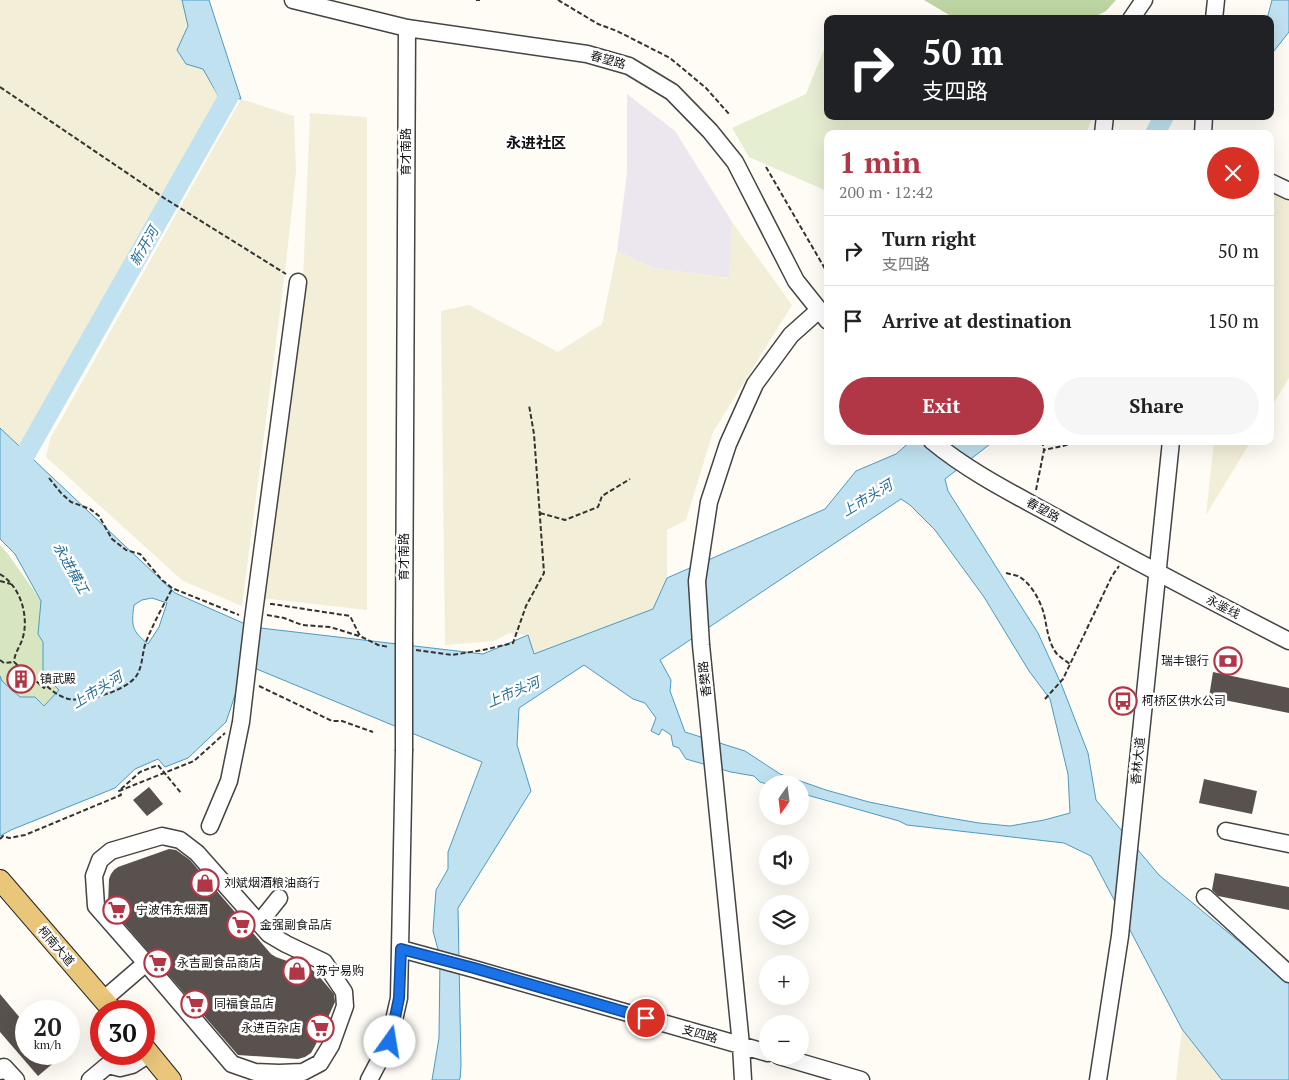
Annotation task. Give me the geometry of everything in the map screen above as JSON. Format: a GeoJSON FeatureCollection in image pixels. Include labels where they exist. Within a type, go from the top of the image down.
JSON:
{"type":"FeatureCollection","features":[{"type":"Feature","properties":{"kind":"main road","name":"柯南大道"},"geometry":{"type":"LineString","coordinates":[[0,880],[103,1000]]}},
{"type":"Feature","properties":{"kind":"main road"},"geometry":{"type":"LineString","coordinates":[[155,1061],[171,1080]]}},
{"type":"Feature","properties":{"kind":"street","name":"春望路"},"geometry":{"type":"LineString","coordinates":[[293,0],[407,28],[587,54],[629,66],[672,92],[710,131],[735,162],[796,281],[823,315]]}},
{"type":"Feature","properties":{"kind":"street"},"geometry":{"type":"LineString","coordinates":[[1134,15],[1144,0]]}},
{"type":"Feature","properties":{"kind":"street"},"geometry":{"type":"LineString","coordinates":[[1214,15],[1216,0]]}},
{"type":"Feature","properties":{"kind":"street","name":"育才南路"},"geometry":{"type":"LineString","coordinates":[[369,1080],[390,1042],[399,998],[401,949],[405,647],[407,28]]}},
{"type":"Feature","properties":{"kind":"street"},"geometry":{"type":"LineString","coordinates":[[1274,184],[1289,191]]}},
{"type":"Feature","properties":{"kind":"street"},"geometry":{"type":"LineString","coordinates":[[210,826],[229,782],[241,722],[298,282]]}},
{"type":"Feature","properties":{"kind":"street","name":"香樊路"},"geometry":{"type":"LineString","coordinates":[[743,1080],[701,645],[697,581],[709,502],[728,444],[756,384],[791,335],[823,315]]}},
{"type":"Feature","properties":{"kind":"street","name":"春望路"},"geometry":{"type":"LineString","coordinates":[[937,445],[981,476],[1157,572]]}},
{"type":"Feature","properties":{"kind":"street","name":"香林大道"},"geometry":{"type":"LineString","coordinates":[[1098,1080],[1120,936],[1171,445]]}},
{"type":"Feature","properties":{"kind":"street","name":"永鉴线"},"geometry":{"type":"LineString","coordinates":[[1157,572],[1289,641]]}},
{"type":"Feature","properties":{"kind":"street"},"geometry":{"type":"LineString","coordinates":[[1226,831],[1289,844]]}},
{"type":"Feature","properties":{"kind":"street"},"geometry":{"type":"LineString","coordinates":[[162,836],[180,840],[197,853],[270,934],[286,944],[324,962],[344,992],[345,1006],[331,1046],[320,1063],[303,1072],[255,1072],[232,1064],[146,963],[96,906],[94,876],[100,860],[111,851],[162,836]]}},
{"type":"Feature","properties":{"kind":"street"},"geometry":{"type":"LineString","coordinates":[[1205,897],[1289,974]]}},
{"type":"Feature","properties":{"kind":"street"},"geometry":{"type":"LineString","coordinates":[[259,923],[279,898]]}},
{"type":"Feature","properties":{"kind":"street","name":"支四路"},"geometry":{"type":"LineString","coordinates":[[401,949],[474,968],[759,1050]]}},
{"type":"Feature","properties":{"kind":"street"},"geometry":{"type":"LineString","coordinates":[[113,1000],[146,963]]}},
{"type":"Feature","properties":{"kind":"street"},"geometry":{"type":"LineString","coordinates":[[90,1080],[103,1065]]}},
{"type":"Feature","properties":{"kind":"street"},"geometry":{"type":"LineString","coordinates":[[116,1065],[120,1068],[132,1065]]}},
{"type":"Feature","properties":{"kind":"street"},"geometry":{"type":"LineString","coordinates":[[809,1065],[861,1080]]}},
{"type":"Feature","properties":{"kind":"street"},"geometry":{"type":"LineString","coordinates":[[0,1071],[4,1067],[16,1080]]}},
{"type":"Feature","properties":{"kind":"path"},"geometry":{"type":"LineString","coordinates":[[558,0],[598,24],[617,31],[670,58],[706,88],[729,114]]}},
{"type":"Feature","properties":{"kind":"path"},"geometry":{"type":"LineString","coordinates":[[0,87],[164,198],[298,282]]}},
{"type":"Feature","properties":{"kind":"path"},"geometry":{"type":"LineString","coordinates":[[766,167],[824,267]]}},
{"type":"Feature","properties":{"kind":"path"},"geometry":{"type":"LineString","coordinates":[[254,616],[284,618],[302,625],[330,627],[360,636],[378,645],[405,647],[452,655],[513,643],[526,606],[544,572],[534,434],[529,405]]}},
{"type":"Feature","properties":{"kind":"path"},"geometry":{"type":"LineString","coordinates":[[1033,504],[1044,450],[1043,445]]}},
{"type":"Feature","properties":{"kind":"path"},"geometry":{"type":"LineString","coordinates":[[1044,450],[1066,445]]}},
{"type":"Feature","properties":{"kind":"path"},"geometry":{"type":"LineString","coordinates":[[49,478],[71,502],[90,509],[99,516],[112,539],[126,550],[140,554],[162,580],[172,588],[236,614]]}},
{"type":"Feature","properties":{"kind":"path"},"geometry":{"type":"LineString","coordinates":[[540,513],[566,520],[598,507],[602,496],[630,478]]}},
{"type":"Feature","properties":{"kind":"path"},"geometry":{"type":"LineString","coordinates":[[1045,699],[1063,679],[1112,576],[1127,556]]}},
{"type":"Feature","properties":{"kind":"path"},"geometry":{"type":"LineString","coordinates":[[1006,573],[1019,577],[1036,594],[1055,650],[1058,656],[1070,664]]}},
{"type":"Feature","properties":{"kind":"path"},"geometry":{"type":"LineString","coordinates":[[0,574],[17,591],[25,618],[21,645],[15,654],[14,662]]}},
{"type":"Feature","properties":{"kind":"path"},"geometry":{"type":"LineString","coordinates":[[0,580],[11,584]]}},
{"type":"Feature","properties":{"kind":"path"},"geometry":{"type":"LineString","coordinates":[[0,660],[4,663],[14,662],[44,688],[46,685],[54,693],[68,699],[84,700],[107,694],[126,684],[140,670],[147,640],[172,588]]}},
{"type":"Feature","properties":{"kind":"path"},"geometry":{"type":"LineString","coordinates":[[254,616],[272,604],[350,616],[360,636]]}},
{"type":"Feature","properties":{"kind":"path"},"geometry":{"type":"LineString","coordinates":[[245,686],[253,695],[256,685],[332,722],[342,721],[372,732]]}},
{"type":"Feature","properties":{"kind":"path"},"geometry":{"type":"LineString","coordinates":[[119,791],[194,761],[241,722]]}},
{"type":"Feature","properties":{"kind":"path"},"geometry":{"type":"LineString","coordinates":[[119,791],[140,772],[158,765],[181,793]]}},
{"type":"Feature","properties":{"kind":"path"},"geometry":{"type":"LineString","coordinates":[[0,839],[3,836],[9,838],[24,835],[121,795],[119,791]]}},
{"type":"Feature","properties":{"kind":"shaded area"},"geometry":{"type":"Polygon","coordinates":[[[0,0],[182,0],[188,26],[186,64],[203,69],[219,97],[26,440],[18,445],[0,428],[0,0]]]}},
{"type":"Feature","properties":{"kind":"shaded area"},"geometry":{"type":"Polygon","coordinates":[[[627,94],[675,131],[732,222],[730,278],[653,268],[617,251],[627,173],[627,94]]]}},
{"type":"Feature","properties":{"kind":"shaded area"},"geometry":{"type":"Polygon","coordinates":[[[241,99],[294,116],[296,171],[285,272],[242,606],[183,581],[46,457],[50,439],[241,99]]]}},
{"type":"Feature","properties":{"kind":"shaded area"},"geometry":{"type":"Polygon","coordinates":[[[310,113],[367,117],[367,610],[262,598],[303,281],[310,113]]]}},
{"type":"Feature","properties":{"kind":"shaded area"},"geometry":{"type":"Polygon","coordinates":[[[1274,195],[1289,202],[1289,378],[1274,402],[1274,195]]]}},
{"type":"Feature","properties":{"kind":"shaded area"},"geometry":{"type":"Polygon","coordinates":[[[732,222],[792,305],[713,432],[686,520],[667,530],[667,578],[653,609],[534,654],[528,635],[509,633],[494,641],[445,645],[441,311],[469,305],[558,352],[602,324],[617,251],[653,268],[729,278],[732,222]]]}},
{"type":"Feature","properties":{"kind":"shaded area"},"geometry":{"type":"Polygon","coordinates":[[[1214,445],[1249,445],[1206,515],[1214,445]]]}},
{"type":"Feature","properties":{"kind":"shaded area"},"geometry":{"type":"Polygon","coordinates":[[[1182,1029],[1222,1080],[1176,1080],[1182,1029]]]}},
{"type":"Feature","properties":{"kind":"green space"},"geometry":{"type":"Polygon","coordinates":[[[924,0],[1116,0],[1106,11],[1098,15],[949,15],[924,0]]]}},
{"type":"Feature","properties":{"kind":"green space"},"geometry":{"type":"Polygon","coordinates":[[[824,49],[824,120],[1091,120],[1088,130],[824,130],[824,190],[749,157],[732,128],[806,94],[824,49]]]}},
{"type":"Feature","properties":{"kind":"green space"},"geometry":{"type":"Polygon","coordinates":[[[0,545],[41,601],[38,633],[43,642],[43,675],[60,690],[45,706],[35,697],[20,697],[2,681],[0,676],[0,545]]]}},
{"type":"Feature","properties":{"kind":"water"},"geometry":{"type":"Polygon","coordinates":[[[182,0],[209,0],[241,99],[219,97],[203,69],[186,64],[177,50],[188,26],[182,0]]]}},
{"type":"Feature","properties":{"kind":"water"},"geometry":{"type":"Polygon","coordinates":[[[1272,0],[1289,0],[1289,32],[1274,51],[1274,15],[1268,15],[1272,0]]]}},
{"type":"Feature","properties":{"kind":"water","name":"永进横江"},"geometry":{"type":"Polygon","coordinates":[[[0,428],[175,593],[252,627],[483,654],[528,635],[534,654],[653,609],[667,578],[825,509],[856,471],[896,454],[906,445],[989,445],[945,479],[948,491],[1038,633],[1062,686],[1088,753],[1096,800],[1159,875],[1289,983],[1289,1080],[1222,1080],[1182,1029],[1091,856],[1064,843],[907,825],[899,821],[809,796],[809,784],[869,802],[979,823],[1010,826],[1070,813],[1068,774],[1050,699],[1029,671],[984,597],[935,530],[910,505],[901,499],[660,660],[671,680],[670,691],[685,732],[745,751],[783,775],[759,775],[759,781],[754,776],[731,772],[686,759],[679,748],[673,746],[671,735],[662,729],[659,735],[651,731],[656,718],[645,703],[633,699],[584,665],[519,708],[517,745],[531,791],[458,908],[461,1066],[459,1080],[432,1080],[439,1038],[440,957],[433,931],[436,890],[448,869],[448,852],[482,762],[242,663],[237,689],[226,722],[188,758],[165,767],[158,759],[135,769],[115,788],[0,836],[0,676],[2,681],[20,697],[35,697],[44,706],[59,690],[43,675],[43,642],[38,634],[41,601],[15,554],[0,539],[0,428]],[[152,598],[142,600],[134,605],[134,628],[148,644],[159,627],[167,603],[152,598]]]}},
{"type":"Feature","properties":{"kind":"building"},"geometry":{"type":"Polygon","coordinates":[[[1213,672],[1289,688],[1289,713],[1209,697],[1213,672]]]}},
{"type":"Feature","properties":{"kind":"building"},"geometry":{"type":"Polygon","coordinates":[[[1204,779],[1257,791],[1252,814],[1199,803],[1204,779]]]}},
{"type":"Feature","properties":{"kind":"building"},"geometry":{"type":"Polygon","coordinates":[[[149,787],[163,804],[147,816],[133,800],[149,787]]]}},
{"type":"Feature","properties":{"kind":"building"},"geometry":{"type":"Polygon","coordinates":[[[169,849],[176,850],[190,860],[271,954],[312,970],[334,994],[335,1002],[311,1053],[298,1059],[238,1055],[108,905],[109,879],[114,870],[169,849]]]}},
{"type":"Feature","properties":{"kind":"building"},"geometry":{"type":"Polygon","coordinates":[[[1215,873],[1289,887],[1289,910],[1218,896],[1212,890],[1215,873]]]}},
{"type":"Feature","properties":{"kind":"building"},"geometry":{"type":"Polygon","coordinates":[[[0,994],[15,1012],[15,1049],[0,1032],[0,994]]]}},
{"type":"Feature","properties":{"kind":"building"},"geometry":{"type":"Polygon","coordinates":[[[28,1065],[51,1065],[38,1076],[28,1065]]]}},
{"type":"Feature","properties":{"kind":"waterway","name":"新开河"},"geometry":{"type":"LineString","coordinates":[[13,476],[229,96],[218,73]]}},
{"type":"Feature","properties":{"kind":"waterway","name":"上市头河"},"geometry":{"type":"LineString","coordinates":[[1157,130],[1162,120]]}},
{"type":"Feature","properties":{"kind":"place","name":"瑞丰银行"},"geometry":{"type":"Point","coordinates":[1228,661]}},
{"type":"Feature","properties":{"kind":"place","name":"镇武殿"},"geometry":{"type":"Point","coordinates":[21,679]}},
{"type":"Feature","properties":{"kind":"place","name":"柯桥区供水公司"},"geometry":{"type":"Point","coordinates":[1123,701]}},
{"type":"Feature","properties":{"kind":"place","name":"刘斌烟酒粮油商行"},"geometry":{"type":"Point","coordinates":[205,883]}},
{"type":"Feature","properties":{"kind":"place","name":"宁波伟东烟酒"},"geometry":{"type":"Point","coordinates":[117,910]}},
{"type":"Feature","properties":{"kind":"place","name":"金强副食品店"},"geometry":{"type":"Point","coordinates":[241,925]}},
{"type":"Feature","properties":{"kind":"place","name":"永吉副食品商店"},"geometry":{"type":"Point","coordinates":[158,963]}},
{"type":"Feature","properties":{"kind":"place","name":"苏宁易购"},"geometry":{"type":"Point","coordinates":[297,971]}},
{"type":"Feature","properties":{"kind":"place","name":"同福食品店"},"geometry":{"type":"Point","coordinates":[195,1004]}},
{"type":"Feature","properties":{"kind":"place","name":"永进百杂店"},"geometry":{"type":"Point","coordinates":[320,1028]}},
{"type":"Feature","properties":{"kind":"district","name":"永进社区"},"geometry":{"type":"Point","coordinates":[536,143]}},
{"type":"Feature","properties":{"kind":"route"},"geometry":{"type":"LineString","coordinates":[[390,1042],[399,998],[401,949],[474,968],[646,1018]]}}]}
